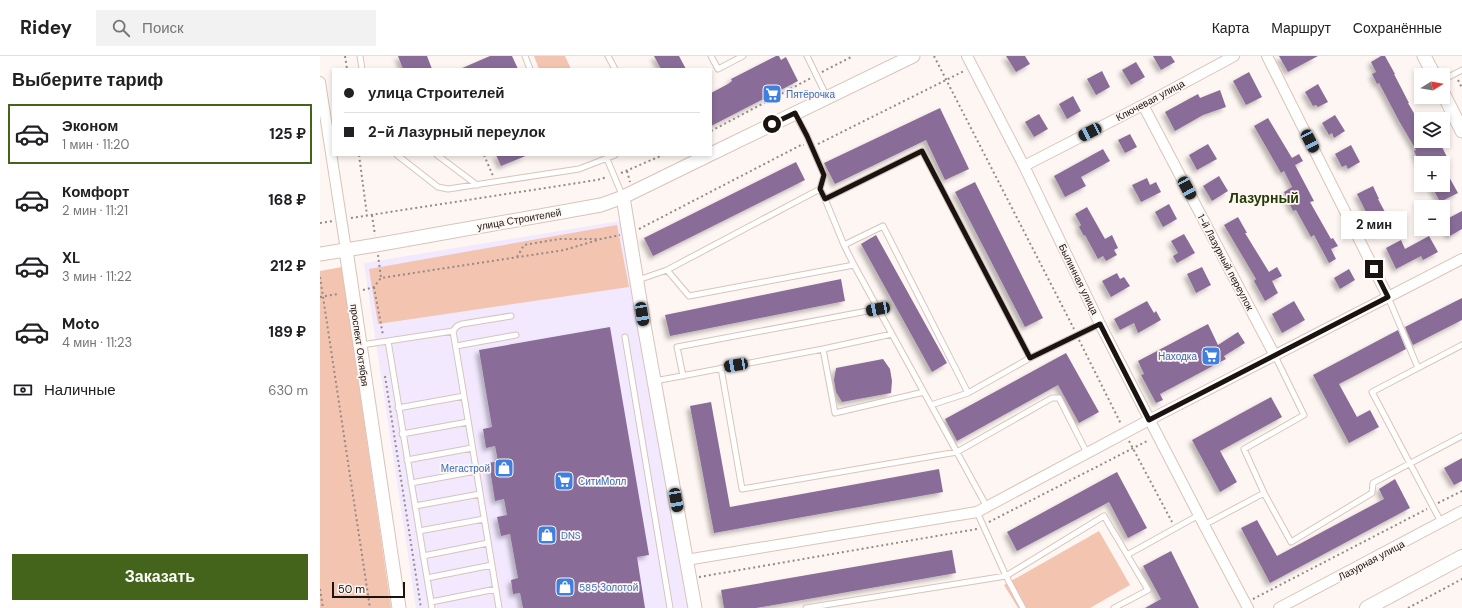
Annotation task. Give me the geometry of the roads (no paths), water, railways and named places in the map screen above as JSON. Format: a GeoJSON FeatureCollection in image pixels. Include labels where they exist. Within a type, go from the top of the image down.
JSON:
{"type":"FeatureCollection","features":[{"type":"Feature","properties":{"kind":"main road"},"geometry":{"type":"LineString","coordinates":[[1375,606],[1462,557]]}},
{"type":"Feature","properties":{"kind":"street","name":"улица Строителей"},"geometry":{"type":"LineString","coordinates":[[712,154],[913,56]]}},
{"type":"Feature","properties":{"kind":"street","name":"Былинная улица"},"geometry":{"type":"LineString","coordinates":[[967,56],[1024,166],[1100,324],[1204,526],[1247,605]]}},
{"type":"Feature","properties":{"kind":"street","name":"Ключевая улица"},"geometry":{"type":"LineString","coordinates":[[1024,166],[1234,56]]}},
{"type":"Feature","properties":{"kind":"street"},"geometry":{"type":"LineString","coordinates":[[1267,56],[1388,297]]}},
{"type":"Feature","properties":{"kind":"street"},"geometry":{"type":"LineString","coordinates":[[1427,57],[1431,68]]}},
{"type":"Feature","properties":{"kind":"street","name":"проспект Октября"},"geometry":{"type":"LineString","coordinates":[[320,82],[342,219],[399,608]]}},
{"type":"Feature","properties":{"kind":"street"},"geometry":{"type":"LineString","coordinates":[[1448,104],[1462,132]]}},
{"type":"Feature","properties":{"kind":"street","name":"1-й Лазурный переулок"},"geometry":{"type":"LineString","coordinates":[[1143,105],[1275,356]]}},
{"type":"Feature","properties":{"kind":"street","name":"улица Строителей"},"geometry":{"type":"LineString","coordinates":[[320,254],[601,205],[623,197],[708,156]]}},
{"type":"Feature","properties":{"kind":"street"},"geometry":{"type":"LineString","coordinates":[[623,197],[694,608]]}},
{"type":"Feature","properties":{"kind":"street"},"geometry":{"type":"LineString","coordinates":[[686,560],[977,512],[1125,432],[1462,259]]}},
{"type":"Feature","properties":{"kind":"street","name":"Лазурная улица"},"geometry":{"type":"LineString","coordinates":[[1279,608],[1462,511]]}},
{"type":"Feature","properties":{"kind":"lane"},"geometry":{"type":"LineString","coordinates":[[360,56],[362,68]]}},
{"type":"Feature","properties":{"kind":"lane"},"geometry":{"type":"LineString","coordinates":[[525,56],[530,68]]}},
{"type":"Feature","properties":{"kind":"lane"},"geometry":{"type":"LineString","coordinates":[[608,56],[614,68]]}},
{"type":"Feature","properties":{"kind":"lane"},"geometry":{"type":"LineString","coordinates":[[711,56],[718,69],[743,56]]}},
{"type":"Feature","properties":{"kind":"lane"},"geometry":{"type":"LineString","coordinates":[[806,56],[827,98]]}},
{"type":"Feature","properties":{"kind":"lane"},"geometry":{"type":"LineString","coordinates":[[1450,76],[1462,70]]}},
{"type":"Feature","properties":{"kind":"lane"},"geometry":{"type":"LineString","coordinates":[[795,113],[811,144],[824,175],[820,189],[844,246],[987,507]]}},
{"type":"Feature","properties":{"kind":"lane"},"geometry":{"type":"LineString","coordinates":[[825,199],[922,151],[1030,358]]}},
{"type":"Feature","properties":{"kind":"lane"},"geometry":{"type":"LineString","coordinates":[[398,156],[438,187],[450,189],[579,169],[614,156]]}},
{"type":"Feature","properties":{"kind":"lane"},"geometry":{"type":"LineString","coordinates":[[438,156],[477,185]]}},
{"type":"Feature","properties":{"kind":"lane"},"geometry":{"type":"LineString","coordinates":[[607,159],[623,197]]}},
{"type":"Feature","properties":{"kind":"lane"},"geometry":{"type":"LineString","coordinates":[[637,280],[667,270],[820,189]]}},
{"type":"Feature","properties":{"kind":"lane"},"geometry":{"type":"LineString","coordinates":[[844,246],[883,226],[968,393]]}},
{"type":"Feature","properties":{"kind":"lane"},"geometry":{"type":"LineString","coordinates":[[667,270],[689,296],[854,265]]}},
{"type":"Feature","properties":{"kind":"lane"},"geometry":{"type":"LineString","coordinates":[[1388,297],[1418,368]]}},
{"type":"Feature","properties":{"kind":"lane"},"geometry":{"type":"LineString","coordinates":[[683,376],[677,347],[878,309]]}},
{"type":"Feature","properties":{"kind":"lane"},"geometry":{"type":"LineString","coordinates":[[360,345],[453,331],[457,326],[462,324],[511,316]]}},
{"type":"Feature","properties":{"kind":"lane"},"geometry":{"type":"LineString","coordinates":[[931,405],[968,393],[1030,358],[1100,324]]}},
{"type":"Feature","properties":{"kind":"lane"},"geometry":{"type":"LineString","coordinates":[[453,331],[499,608]]}},
{"type":"Feature","properties":{"kind":"lane"},"geometry":{"type":"LineString","coordinates":[[655,381],[824,349],[892,334]]}},
{"type":"Feature","properties":{"kind":"lane"},"geometry":{"type":"LineString","coordinates":[[456,346],[516,335]]}},
{"type":"Feature","properties":{"kind":"lane"},"geometry":{"type":"LineString","coordinates":[[625,338],[670,608]]}},
{"type":"Feature","properties":{"kind":"lane"},"geometry":{"type":"LineString","coordinates":[[386,341],[432,608]]}},
{"type":"Feature","properties":{"kind":"lane"},"geometry":{"type":"LineString","coordinates":[[1441,522],[1372,392],[1462,345]]}},
{"type":"Feature","properties":{"kind":"lane"},"geometry":{"type":"LineString","coordinates":[[824,349],[835,413],[924,392]]}},
{"type":"Feature","properties":{"kind":"lane"},"geometry":{"type":"LineString","coordinates":[[1275,356],[1304,416],[1244,449],[1264,493],[1291,542],[1372,493],[1373,482],[1462,436]]}},
{"type":"Feature","properties":{"kind":"lane"},"geometry":{"type":"LineString","coordinates":[[721,368],[742,488],[957,452],[1052,398],[1059,398],[1087,453]]}},
{"type":"Feature","properties":{"kind":"lane"},"geometry":{"type":"LineString","coordinates":[[398,408],[464,396]]}},
{"type":"Feature","properties":{"kind":"lane"},"geometry":{"type":"LineString","coordinates":[[402,434],[468,422]]}},
{"type":"Feature","properties":{"kind":"lane"},"geometry":{"type":"LineString","coordinates":[[407,460],[472,448]]}},
{"type":"Feature","properties":{"kind":"lane"},"geometry":{"type":"LineString","coordinates":[[411,483],[476,471]]}},
{"type":"Feature","properties":{"kind":"lane"},"geometry":{"type":"LineString","coordinates":[[1204,526],[1264,493]]}},
{"type":"Feature","properties":{"kind":"lane"},"geometry":{"type":"LineString","coordinates":[[414,506],[480,494]]}},
{"type":"Feature","properties":{"kind":"lane"},"geometry":{"type":"LineString","coordinates":[[977,512],[1006,576],[1023,608]]}},
{"type":"Feature","properties":{"kind":"lane"},"geometry":{"type":"LineString","coordinates":[[1127,555],[1199,515]]}},
{"type":"Feature","properties":{"kind":"lane"},"geometry":{"type":"LineString","coordinates":[[806,608],[1006,576],[1104,516],[1148,590],[1114,608]]}},
{"type":"Feature","properties":{"kind":"lane"},"geometry":{"type":"LineString","coordinates":[[419,531],[484,519]]}},
{"type":"Feature","properties":{"kind":"lane"},"geometry":{"type":"LineString","coordinates":[[423,556],[488,543]]}},
{"type":"Feature","properties":{"kind":"lane"},"geometry":{"type":"LineString","coordinates":[[427,578],[492,565]]}},
{"type":"Feature","properties":{"kind":"lane"},"geometry":{"type":"LineString","coordinates":[[431,602],[496,589]]}},
{"type":"Feature","properties":{"kind":"place","name":"Пятёрочка"},"geometry":{"type":"Point","coordinates":[772,94]}},
{"type":"Feature","properties":{"kind":"place","name":"Находка"},"geometry":{"type":"Point","coordinates":[1211,356]}},
{"type":"Feature","properties":{"kind":"place","name":"Мегастрой"},"geometry":{"type":"Point","coordinates":[504,468]}},
{"type":"Feature","properties":{"kind":"place","name":"СитиМолл"},"geometry":{"type":"Point","coordinates":[564,481]}},
{"type":"Feature","properties":{"kind":"place","name":"DNS"},"geometry":{"type":"Point","coordinates":[547,535]}},
{"type":"Feature","properties":{"kind":"place","name":"585 Золотой"},"geometry":{"type":"Point","coordinates":[565,587]}},
{"type":"Feature","properties":{"kind":"district","name":"Лазурный"},"geometry":{"type":"Point","coordinates":[1264,198]}}]}
